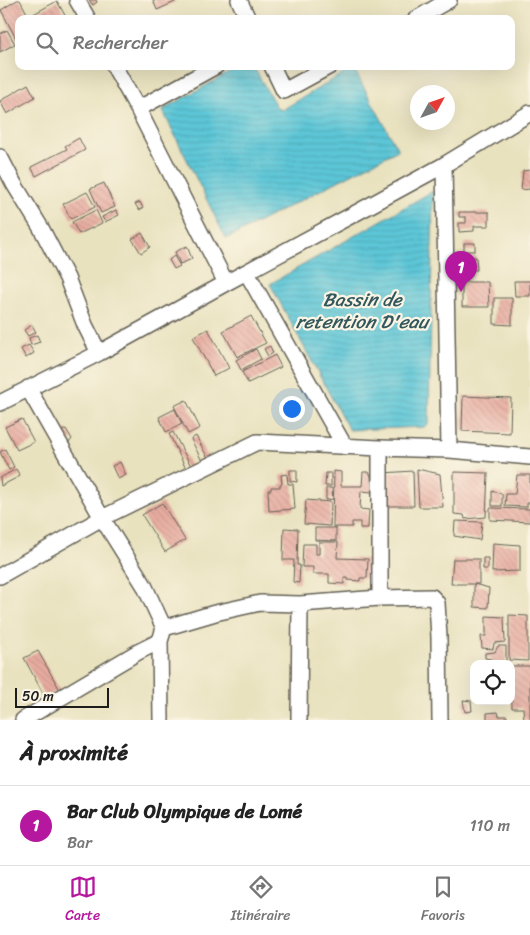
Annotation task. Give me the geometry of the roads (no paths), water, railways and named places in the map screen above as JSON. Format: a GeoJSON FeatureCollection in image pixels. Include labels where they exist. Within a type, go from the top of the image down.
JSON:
{"type":"FeatureCollection","features":[{"type":"Feature","properties":{"kind":"street"},"geometry":{"type":"LineString","coordinates":[[77,0],[86,15]]}},
{"type":"Feature","properties":{"kind":"street"},"geometry":{"type":"LineString","coordinates":[[239,0],[246,15]]}},
{"type":"Feature","properties":{"kind":"street"},"geometry":{"type":"LineString","coordinates":[[423,15],[449,0]]}},
{"type":"Feature","properties":{"kind":"street"},"geometry":{"type":"LineString","coordinates":[[116,70],[138,108],[226,283]]}},
{"type":"Feature","properties":{"kind":"street"},"geometry":{"type":"LineString","coordinates":[[138,108],[209,70]]}},
{"type":"Feature","properties":{"kind":"street"},"geometry":{"type":"LineString","coordinates":[[274,70],[284,91],[323,70]]}},
{"type":"Feature","properties":{"kind":"street"},"geometry":{"type":"LineString","coordinates":[[0,403],[99,353],[247,273],[444,165],[530,113]]}},
{"type":"Feature","properties":{"kind":"street"},"geometry":{"type":"LineString","coordinates":[[0,157],[67,278],[85,325],[99,353]]}},
{"type":"Feature","properties":{"kind":"street"},"geometry":{"type":"LineString","coordinates":[[444,165],[449,450]]}},
{"type":"Feature","properties":{"kind":"street"},"geometry":{"type":"LineString","coordinates":[[247,273],[345,447]]}},
{"type":"Feature","properties":{"kind":"street"},"geometry":{"type":"LineString","coordinates":[[28,388],[102,518],[144,585],[162,635],[161,720]]}},
{"type":"Feature","properties":{"kind":"street"},"geometry":{"type":"LineString","coordinates":[[0,576],[102,518],[257,442],[449,450],[530,456]]}},
{"type":"Feature","properties":{"kind":"street"},"geometry":{"type":"LineString","coordinates":[[380,448],[380,598]]}},
{"type":"Feature","properties":{"kind":"street"},"geometry":{"type":"LineString","coordinates":[[23,720],[138,652],[162,635],[215,613],[260,603],[300,604],[380,598],[432,597],[437,603],[440,720]]}},
{"type":"Feature","properties":{"kind":"street"},"geometry":{"type":"LineString","coordinates":[[299,720],[300,604]]}},
{"type":"Feature","properties":{"kind":"water"},"geometry":{"type":"Polygon","coordinates":[[[234,70],[255,70],[277,108],[282,110],[349,70],[355,70],[398,150],[228,238],[225,237],[163,111],[234,70]]]}},
{"type":"Feature","properties":{"kind":"water","name":"Bassin de retention D'eau"},"geometry":{"type":"Polygon","coordinates":[[[433,191],[429,423],[424,427],[349,430],[270,284],[433,191]]]}},
{"type":"Feature","properties":{"kind":"place","name":"Bar Club Olympique de Lomé"},"geometry":{"type":"Point","coordinates":[461,292]}}]}
